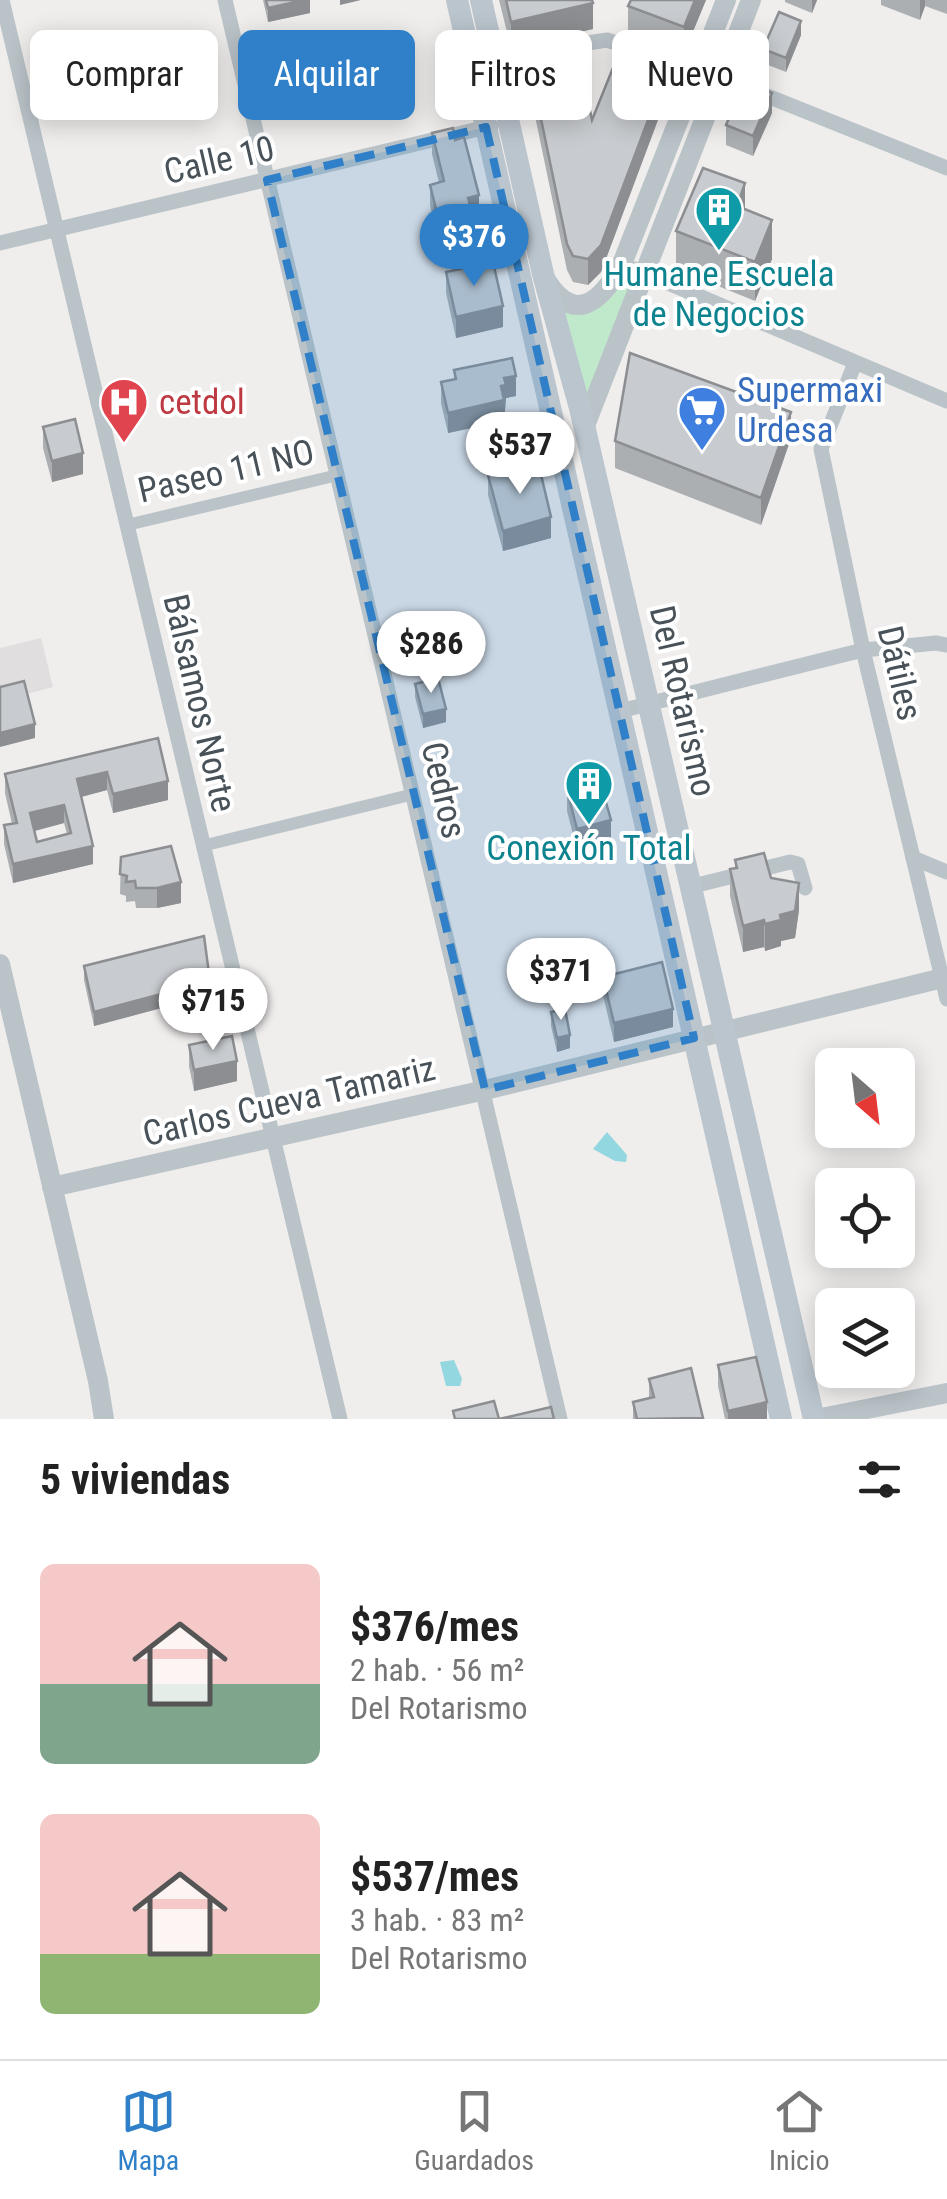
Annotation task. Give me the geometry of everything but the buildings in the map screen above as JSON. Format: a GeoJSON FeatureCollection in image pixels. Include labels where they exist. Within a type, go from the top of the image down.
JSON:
{"type":"FeatureCollection","features":[{"type":"Feature","properties":{"kind":"main road","name":"Del Rotarismo"},"geometry":{"type":"LineString","coordinates":[[457,0],[781,1419]]}},
{"type":"Feature","properties":{"kind":"main road","name":"Del Rotarismo"},"geometry":{"type":"LineString","coordinates":[[481,0],[488,30]]}},
{"type":"Feature","properties":{"kind":"main road","name":"Del Rotarismo"},"geometry":{"type":"LineString","coordinates":[[510,122],[815,1419]]}},
{"type":"Feature","properties":{"kind":"street","name":"Bálsamos Norte"},"geometry":{"type":"LineString","coordinates":[[2,0],[340,1419]]}},
{"type":"Feature","properties":{"kind":"street","name":"Cedros"},"geometry":{"type":"LineString","coordinates":[[224,0],[560,1419]]}},
{"type":"Feature","properties":{"kind":"street"},"geometry":{"type":"LineString","coordinates":[[714,30],[726,0]]}},
{"type":"Feature","properties":{"kind":"street"},"geometry":{"type":"LineString","coordinates":[[738,30],[750,0]]}},
{"type":"Feature","properties":{"kind":"street"},"geometry":{"type":"LineString","coordinates":[[769,97],[947,168]]}},
{"type":"Feature","properties":{"kind":"street"},"geometry":{"type":"LineString","coordinates":[[543,274],[560,298],[572,304],[586,304],[604,294],[622,264],[678,120]]}},
{"type":"Feature","properties":{"kind":"street"},"geometry":{"type":"LineString","coordinates":[[584,428],[703,120]]}},
{"type":"Feature","properties":{"kind":"street","name":"Calle 10"},"geometry":{"type":"LineString","coordinates":[[0,243],[510,122]]}},
{"type":"Feature","properties":{"kind":"street"},"geometry":{"type":"LineString","coordinates":[[622,264],[947,401]]}},
{"type":"Feature","properties":{"kind":"street","name":"Dátiles"},"geometry":{"type":"LineString","coordinates":[[856,363],[821,448],[863,650],[947,999]]}},
{"type":"Feature","properties":{"kind":"street","name":"Paseo 11 NO"},"geometry":{"type":"LineString","coordinates":[[127,526],[338,475]]}},
{"type":"Feature","properties":{"kind":"street"},"geometry":{"type":"LineString","coordinates":[[620,711],[863,650],[947,645]]}},
{"type":"Feature","properties":{"kind":"street"},"geometry":{"type":"LineString","coordinates":[[202,846],[414,794]]}},
{"type":"Feature","properties":{"kind":"street"},"geometry":{"type":"LineString","coordinates":[[913,858],[947,872]]}},
{"type":"Feature","properties":{"kind":"street"},"geometry":{"type":"LineString","coordinates":[[689,887],[790,862],[798,864],[805,888]]}},
{"type":"Feature","properties":{"kind":"street"},"geometry":{"type":"LineString","coordinates":[[0,964],[104,1419]]}},
{"type":"Feature","properties":{"kind":"street","name":"Carlos Cueva Tamariz"},"geometry":{"type":"LineString","coordinates":[[52,1187],[485,1090],[944,977]]}},
{"type":"Feature","properties":{"kind":"street"},"geometry":{"type":"LineString","coordinates":[[815,1419],[947,1394]]}},
{"type":"Feature","properties":{"kind":"highlighted area"},"geometry":{"type":"Polygon","coordinates":[[[486,127],[694,1038],[485,1090],[267,180],[486,127]]]}},
{"type":"Feature","properties":{"kind":"shaded area"},"geometry":{"type":"Polygon","coordinates":[[[41,638],[53,687],[0,701],[0,648],[41,638]]]}},
{"type":"Feature","properties":{"kind":"green space"},"geometry":{"type":"Polygon","coordinates":[[[623,277],[633,281],[587,403],[555,308],[596,309],[610,298],[623,277]]]}},
{"type":"Feature","properties":{"kind":"water"},"geometry":{"type":"Polygon","coordinates":[[[607,1132],[627,1155],[626,1162],[615,1161],[593,1149],[607,1132]]]}},
{"type":"Feature","properties":{"kind":"water"},"geometry":{"type":"Polygon","coordinates":[[[454,1360],[462,1379],[460,1386],[446,1386],[440,1362],[454,1360]]]}},
{"type":"Feature","properties":{"kind":"place","name":"Humane Escuela de Negocios"},"geometry":{"type":"Point","coordinates":[719,252]}},
{"type":"Feature","properties":{"kind":"place","name":"cetdol"},"geometry":{"type":"Point","coordinates":[124,444]}},
{"type":"Feature","properties":{"kind":"place","name":"Supermaxi Urdesa"},"geometry":{"type":"Point","coordinates":[702,452]}},
{"type":"Feature","properties":{"kind":"place","name":"Conexión Total"},"geometry":{"type":"Point","coordinates":[589,826]}}]}
